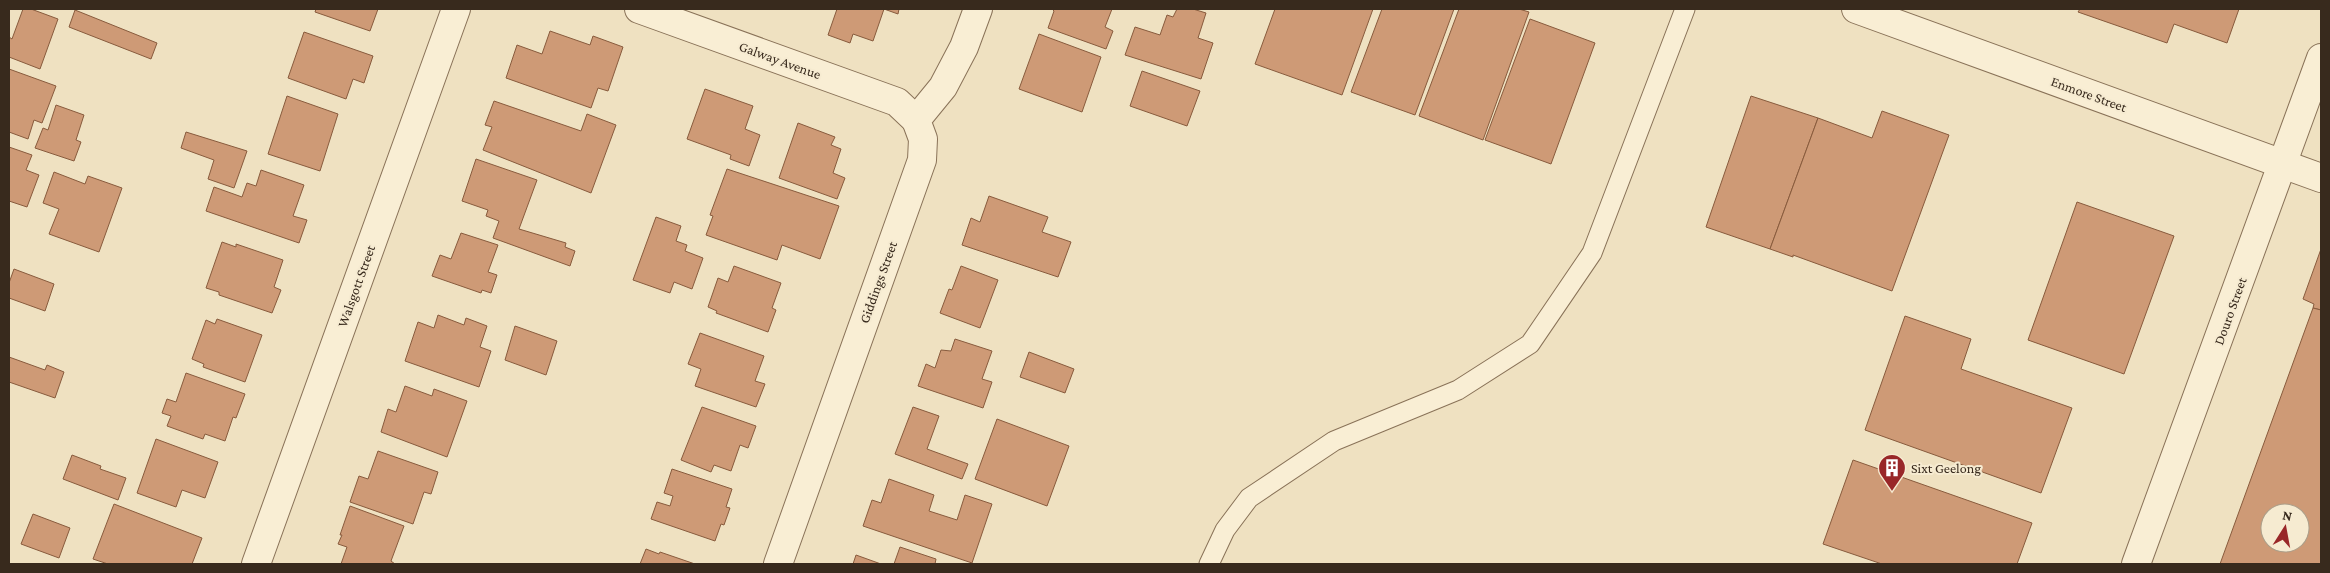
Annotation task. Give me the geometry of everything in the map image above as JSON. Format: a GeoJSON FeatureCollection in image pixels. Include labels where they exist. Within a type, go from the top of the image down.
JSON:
{"type":"FeatureCollection","features":[{"type":"Feature","properties":{"kind":"street","name":"Walsgott Street"},"geometry":{"type":"LineString","coordinates":[[256,564],[456,9]]}},
{"type":"Feature","properties":{"kind":"street","name":"Galway Avenue"},"geometry":{"type":"LineString","coordinates":[[639,9],[897,102],[916,120]]}},
{"type":"Feature","properties":{"kind":"street"},"geometry":{"type":"LineString","coordinates":[[916,120],[943,87],[964,47],[978,9]]}},
{"type":"Feature","properties":{"kind":"street","name":"Enmore Street"},"geometry":{"type":"LineString","coordinates":[[1856,9],[2321,178]]}},
{"type":"Feature","properties":{"kind":"street","name":"Douro Street"},"geometry":{"type":"LineString","coordinates":[[2136,564],[2321,58]]}},
{"type":"Feature","properties":{"kind":"street","name":"Giddings Street"},"geometry":{"type":"LineString","coordinates":[[778,564],[922,160],[923,139],[916,120]]}},
{"type":"Feature","properties":{"kind":"lane"},"geometry":{"type":"LineString","coordinates":[[1210,564],[1225,530],[1249,498],[1334,441],[1458,390],[1530,344],[1592,253],[1685,9]]}},
{"type":"Feature","properties":{"kind":"building"},"geometry":{"type":"Polygon","coordinates":[[[23,9],[31,9],[58,19],[40,69],[9,57],[9,37],[12,39],[23,9]]]}},
{"type":"Feature","properties":{"kind":"building"},"geometry":{"type":"Polygon","coordinates":[[[316,9],[378,9],[370,31],[315,12],[316,9]]]}},
{"type":"Feature","properties":{"kind":"building"},"geometry":{"type":"Polygon","coordinates":[[[837,9],[884,9],[873,41],[853,34],[850,43],[828,35],[837,9]]]}},
{"type":"Feature","properties":{"kind":"building"},"geometry":{"type":"Polygon","coordinates":[[[884,9],[899,9],[898,14],[884,9]]]}},
{"type":"Feature","properties":{"kind":"building"},"geometry":{"type":"Polygon","coordinates":[[[1052,9],[1112,9],[1105,27],[1113,31],[1106,49],[1048,28],[1054,11],[1052,9]]]}},
{"type":"Feature","properties":{"kind":"building"},"geometry":{"type":"Polygon","coordinates":[[[1177,9],[1193,9],[1206,13],[1198,38],[1213,43],[1201,79],[1125,55],[1135,27],[1160,35],[1167,15],[1173,17],[1177,9]]]}},
{"type":"Feature","properties":{"kind":"building"},"geometry":{"type":"Polygon","coordinates":[[[1275,9],[1373,9],[1342,95],[1255,64],[1275,9]]]}},
{"type":"Feature","properties":{"kind":"building"},"geometry":{"type":"Polygon","coordinates":[[[1382,9],[1454,9],[1415,115],[1351,92],[1382,9]]]}},
{"type":"Feature","properties":{"kind":"building"},"geometry":{"type":"Polygon","coordinates":[[[1459,9],[1519,9],[1529,12],[1483,140],[1419,116],[1459,9]]]}},
{"type":"Feature","properties":{"kind":"building"},"geometry":{"type":"Polygon","coordinates":[[[2080,9],[2239,9],[2227,43],[2174,24],[2167,43],[2078,12],[2080,9]]]}},
{"type":"Feature","properties":{"kind":"building"},"geometry":{"type":"Polygon","coordinates":[[[75,10],[157,43],[151,59],[69,27],[75,10]]]}},
{"type":"Feature","properties":{"kind":"building"},"geometry":{"type":"Polygon","coordinates":[[[1530,19],[1595,43],[1551,164],[1485,140],[1530,19]]]}},
{"type":"Feature","properties":{"kind":"building"},"geometry":{"type":"Polygon","coordinates":[[[550,31],[590,45],[593,36],[623,47],[608,91],[598,88],[591,108],[506,78],[517,45],[542,54],[550,31]]]}},
{"type":"Feature","properties":{"kind":"building"},"geometry":{"type":"Polygon","coordinates":[[[304,32],[373,56],[364,83],[353,79],[346,99],[288,78],[304,32]]]}},
{"type":"Feature","properties":{"kind":"building"},"geometry":{"type":"Polygon","coordinates":[[[1039,34],[1101,57],[1082,112],[1019,89],[1039,34]]]}},
{"type":"Feature","properties":{"kind":"building"},"geometry":{"type":"Polygon","coordinates":[[[9,69],[56,86],[42,123],[34,120],[28,139],[9,132],[9,69]]]}},
{"type":"Feature","properties":{"kind":"building"},"geometry":{"type":"Polygon","coordinates":[[[1142,71],[1200,91],[1187,126],[1130,106],[1142,71]]]}},
{"type":"Feature","properties":{"kind":"building"},"geometry":{"type":"Polygon","coordinates":[[[705,89],[753,106],[745,129],[760,135],[749,166],[730,159],[731,155],[687,139],[705,89]]]}},
{"type":"Feature","properties":{"kind":"building"},"geometry":{"type":"Polygon","coordinates":[[[287,96],[338,114],[320,171],[268,154],[287,96]]]}},
{"type":"Feature","properties":{"kind":"building"},"geometry":{"type":"Polygon","coordinates":[[[1751,96],[1818,118],[1770,249],[1706,227],[1751,96]]]}},
{"type":"Feature","properties":{"kind":"building"},"geometry":{"type":"Polygon","coordinates":[[[494,101],[581,131],[587,114],[616,125],[591,193],[483,150],[492,127],[485,125],[494,101]]]}},
{"type":"Feature","properties":{"kind":"building"},"geometry":{"type":"Polygon","coordinates":[[[56,105],[84,115],[76,140],[81,142],[74,161],[35,148],[43,128],[48,130],[56,105]]]}},
{"type":"Feature","properties":{"kind":"building"},"geometry":{"type":"Polygon","coordinates":[[[1882,111],[1949,135],[1892,291],[1793,255],[1793,257],[1770,249],[1818,118],[1872,138],[1882,111]]]}},
{"type":"Feature","properties":{"kind":"building"},"geometry":{"type":"Polygon","coordinates":[[[798,123],[835,137],[831,145],[841,149],[833,173],[845,178],[837,199],[779,178],[798,123]]]}},
{"type":"Feature","properties":{"kind":"building"},"geometry":{"type":"Polygon","coordinates":[[[186,132],[247,151],[234,188],[208,179],[214,160],[181,148],[186,132]]]}},
{"type":"Feature","properties":{"kind":"building"},"geometry":{"type":"Polygon","coordinates":[[[9,147],[32,155],[26,170],[39,175],[27,207],[9,201],[9,147]]]}},
{"type":"Feature","properties":{"kind":"building"},"geometry":{"type":"Polygon","coordinates":[[[476,159],[537,180],[519,229],[566,243],[565,247],[575,251],[570,266],[493,238],[499,221],[486,216],[488,210],[462,201],[476,159]]]}},
{"type":"Feature","properties":{"kind":"building"},"geometry":{"type":"Polygon","coordinates":[[[727,169],[839,206],[820,259],[782,245],[777,260],[706,235],[713,216],[710,215],[727,169]]]}},
{"type":"Feature","properties":{"kind":"building"},"geometry":{"type":"Polygon","coordinates":[[[261,170],[304,185],[293,216],[307,220],[299,243],[206,211],[214,187],[242,197],[247,183],[256,186],[261,170]]]}},
{"type":"Feature","properties":{"kind":"building"},"geometry":{"type":"Polygon","coordinates":[[[54,172],[85,184],[88,176],[122,188],[99,252],[49,234],[59,209],[43,203],[54,172]]]}},
{"type":"Feature","properties":{"kind":"building"},"geometry":{"type":"Polygon","coordinates":[[[989,196],[1048,217],[1042,232],[1071,242],[1058,277],[962,245],[971,218],[980,222],[989,196]]]}},
{"type":"Feature","properties":{"kind":"building"},"geometry":{"type":"Polygon","coordinates":[[[2077,202],[2174,236],[2124,374],[2028,340],[2077,202]]]}},
{"type":"Feature","properties":{"kind":"building"},"geometry":{"type":"Polygon","coordinates":[[[656,217],[681,226],[676,241],[687,245],[685,251],[703,258],[692,289],[674,282],[670,293],[633,280],[656,217]]]}},
{"type":"Feature","properties":{"kind":"building"},"geometry":{"type":"Polygon","coordinates":[[[461,233],[498,245],[488,272],[497,275],[491,293],[482,290],[481,293],[432,276],[440,255],[451,259],[461,233]]]}},
{"type":"Feature","properties":{"kind":"building"},"geometry":{"type":"Polygon","coordinates":[[[222,242],[236,247],[236,244],[283,260],[274,287],[281,290],[272,313],[219,295],[219,292],[206,288],[222,242]]]}},
{"type":"Feature","properties":{"kind":"building"},"geometry":{"type":"Polygon","coordinates":[[[2321,249],[2321,310],[2313,308],[2314,304],[2303,299],[2321,249]]]}},
{"type":"Feature","properties":{"kind":"building"},"geometry":{"type":"Polygon","coordinates":[[[734,266],[781,283],[772,308],[776,310],[768,332],[716,313],[717,311],[708,307],[718,278],[728,282],[734,266]]]}},
{"type":"Feature","properties":{"kind":"building"},"geometry":{"type":"Polygon","coordinates":[[[961,266],[998,280],[980,328],[940,313],[949,289],[952,290],[961,266]]]}},
{"type":"Feature","properties":{"kind":"building"},"geometry":{"type":"Polygon","coordinates":[[[14,269],[54,284],[45,311],[9,298],[9,283],[14,269]]]}},
{"type":"Feature","properties":{"kind":"building"},"geometry":{"type":"Polygon","coordinates":[[[2313,308],[2321,310],[2321,564],[2220,564],[2313,308]]]}},
{"type":"Feature","properties":{"kind":"building"},"geometry":{"type":"Polygon","coordinates":[[[438,315],[464,325],[466,318],[487,326],[480,347],[491,351],[479,387],[405,361],[418,322],[434,328],[438,315]]]}},
{"type":"Feature","properties":{"kind":"building"},"geometry":{"type":"Polygon","coordinates":[[[1905,316],[1971,339],[1961,369],[2072,408],[2041,493],[1865,430],[1905,316]]]}},
{"type":"Feature","properties":{"kind":"building"},"geometry":{"type":"Polygon","coordinates":[[[217,319],[262,335],[245,382],[203,367],[204,364],[192,359],[206,320],[215,324],[217,319]]]}},
{"type":"Feature","properties":{"kind":"building"},"geometry":{"type":"Polygon","coordinates":[[[515,326],[557,341],[546,375],[505,360],[515,326]]]}},
{"type":"Feature","properties":{"kind":"building"},"geometry":{"type":"Polygon","coordinates":[[[700,333],[764,356],[755,381],[765,384],[756,407],[695,386],[701,369],[688,364],[700,333]]]}},
{"type":"Feature","properties":{"kind":"building"},"geometry":{"type":"Polygon","coordinates":[[[955,339],[992,351],[982,379],[992,382],[983,408],[918,386],[926,364],[935,368],[941,350],[951,351],[955,339]]]}},
{"type":"Feature","properties":{"kind":"building"},"geometry":{"type":"Polygon","coordinates":[[[1029,352],[1074,369],[1065,393],[1020,377],[1029,352]]]}},
{"type":"Feature","properties":{"kind":"building"},"geometry":{"type":"Polygon","coordinates":[[[9,357],[45,370],[47,365],[64,372],[55,398],[9,382],[9,357]]]}},
{"type":"Feature","properties":{"kind":"building"},"geometry":{"type":"Polygon","coordinates":[[[186,373],[245,394],[236,418],[233,417],[225,441],[205,434],[203,439],[167,426],[171,416],[162,413],[167,399],[176,402],[186,373]]]}},
{"type":"Feature","properties":{"kind":"building"},"geometry":{"type":"Polygon","coordinates":[[[405,386],[432,396],[434,389],[467,401],[447,457],[381,432],[388,409],[396,412],[405,386]]]}},
{"type":"Feature","properties":{"kind":"building"},"geometry":{"type":"Polygon","coordinates":[[[702,407],[756,426],[748,448],[740,445],[731,471],[714,465],[711,472],[681,460],[702,407]]]}},
{"type":"Feature","properties":{"kind":"building"},"geometry":{"type":"Polygon","coordinates":[[[913,407],[939,416],[927,449],[968,464],[962,479],[895,454],[913,407]]]}},
{"type":"Feature","properties":{"kind":"building"},"geometry":{"type":"Polygon","coordinates":[[[997,419],[1069,446],[1047,506],[975,479],[997,419]]]}},
{"type":"Feature","properties":{"kind":"building"},"geometry":{"type":"Polygon","coordinates":[[[156,439],[218,462],[205,498],[182,490],[176,507],[137,493],[156,439]]]}},
{"type":"Feature","properties":{"kind":"building"},"geometry":{"type":"Polygon","coordinates":[[[378,451],[438,472],[431,494],[424,492],[413,524],[350,502],[359,476],[368,479],[378,451]]]}},
{"type":"Feature","properties":{"kind":"building"},"geometry":{"type":"Polygon","coordinates":[[[72,455],[101,466],[100,469],[126,478],[118,500],[63,479],[72,455]]]}},
{"type":"Feature","properties":{"kind":"building","name":"Sixt Geelong"},"geometry":{"type":"Polygon","coordinates":[[[1853,460],[2032,523],[2017,564],[1882,564],[1823,544],[1853,460]]]}},
{"type":"Feature","properties":{"kind":"building"},"geometry":{"type":"Polygon","coordinates":[[[672,469],[732,489],[726,507],[730,508],[724,525],[721,524],[715,541],[651,519],[657,502],[670,506],[673,496],[664,493],[672,469]]]}},
{"type":"Feature","properties":{"kind":"building"},"geometry":{"type":"Polygon","coordinates":[[[889,479],[934,495],[929,511],[957,520],[965,495],[992,504],[972,563],[863,526],[872,500],[881,503],[889,479]]]}},
{"type":"Feature","properties":{"kind":"building"},"geometry":{"type":"Polygon","coordinates":[[[114,504],[202,538],[192,564],[108,564],[93,559],[114,504]]]}},
{"type":"Feature","properties":{"kind":"building"},"geometry":{"type":"Polygon","coordinates":[[[350,506],[404,526],[391,561],[395,564],[341,564],[347,547],[338,544],[350,506]]]}},
{"type":"Feature","properties":{"kind":"building"},"geometry":{"type":"Polygon","coordinates":[[[33,514],[70,528],[59,558],[21,544],[33,514]]]}},
{"type":"Feature","properties":{"kind":"building"},"geometry":{"type":"Polygon","coordinates":[[[900,547],[936,559],[935,564],[894,564],[900,547]]]}},
{"type":"Feature","properties":{"kind":"building"},"geometry":{"type":"Polygon","coordinates":[[[646,549],[659,554],[660,552],[695,564],[640,564],[646,549]]]}},
{"type":"Feature","properties":{"kind":"building"},"geometry":{"type":"Polygon","coordinates":[[[856,555],[881,564],[853,564],[856,555]]]}},
{"type":"Feature","properties":{"kind":"place","name":"Sixt Geelong"},"geometry":{"type":"Point","coordinates":[1892,492]}}]}
